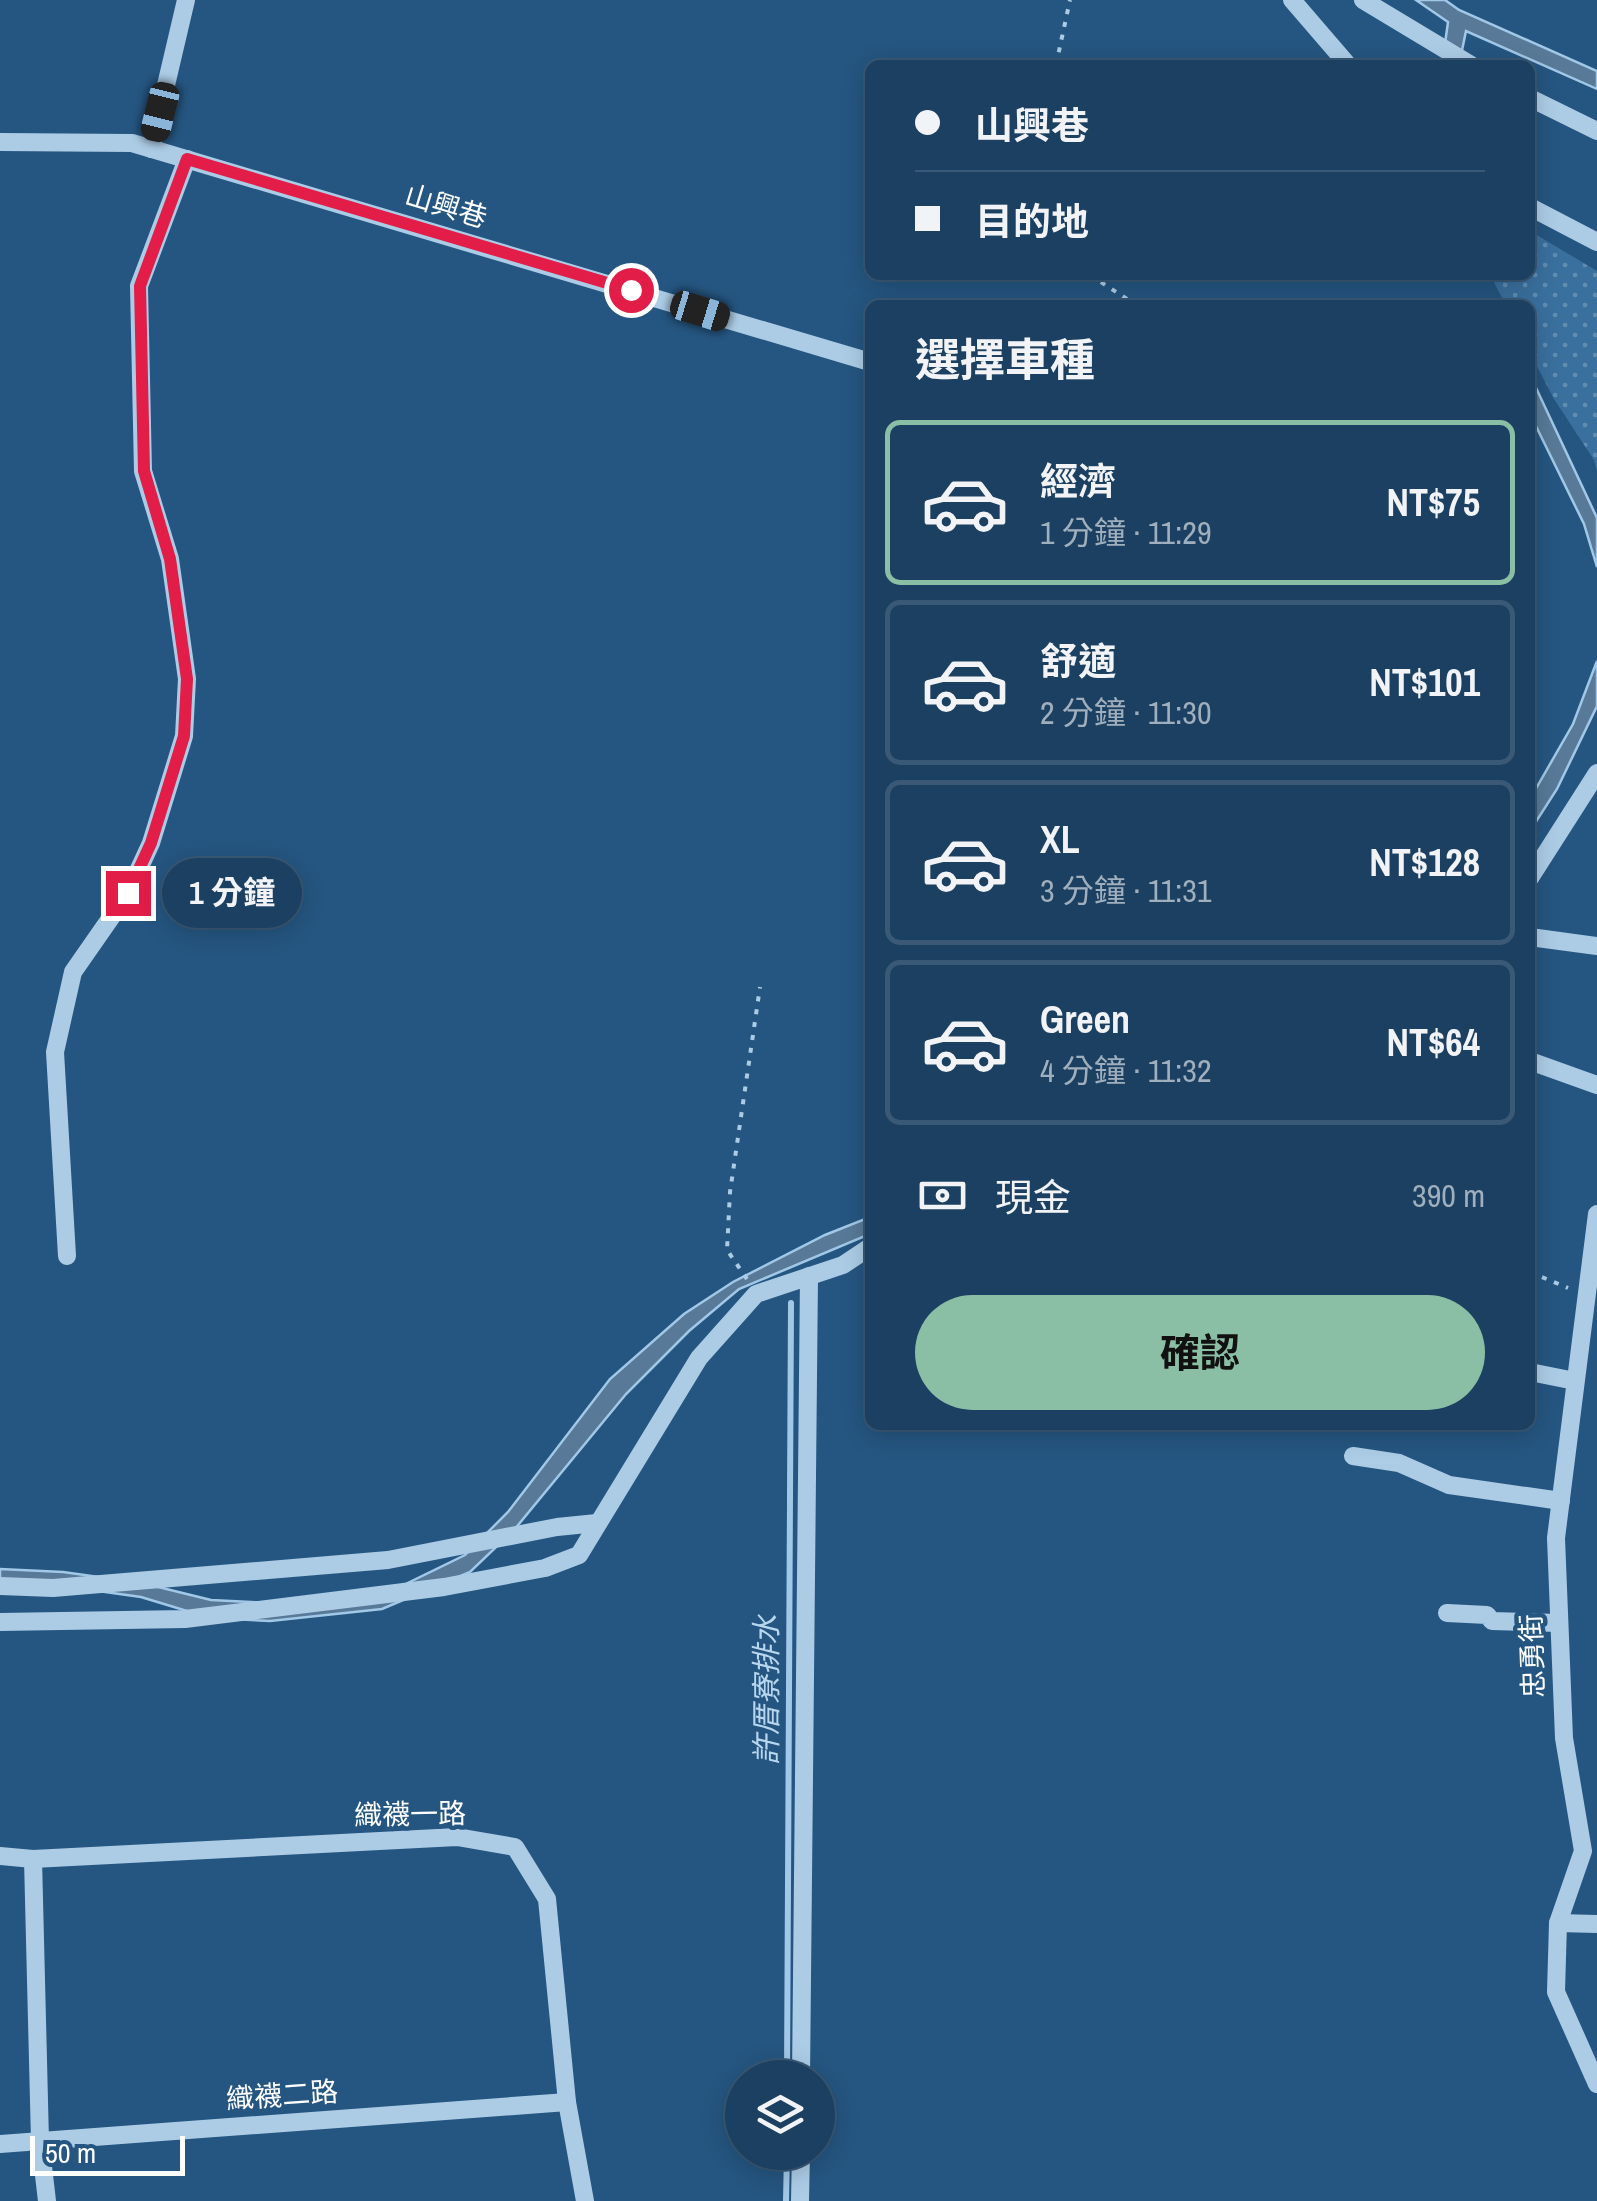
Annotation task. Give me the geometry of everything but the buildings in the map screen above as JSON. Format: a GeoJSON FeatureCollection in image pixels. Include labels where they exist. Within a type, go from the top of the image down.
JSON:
{"type":"FeatureCollection","features":[{"type":"Feature","properties":{"kind":"street"},"geometry":{"type":"LineString","coordinates":[[150,149],[186,0]]}},
{"type":"Feature","properties":{"kind":"street"},"geometry":{"type":"LineString","coordinates":[[1292,0],[1344,60]]}},
{"type":"Feature","properties":{"kind":"street"},"geometry":{"type":"LineString","coordinates":[[1363,0],[1464,60]]}},
{"type":"Feature","properties":{"kind":"street"},"geometry":{"type":"LineString","coordinates":[[1535,100],[1597,131]]}},
{"type":"Feature","properties":{"kind":"street","name":"山興巷"},"geometry":{"type":"LineString","coordinates":[[0,142],[132,144],[865,361]]}},
{"type":"Feature","properties":{"kind":"street"},"geometry":{"type":"LineString","coordinates":[[67,1256],[55,1052],[73,972],[128,893],[151,843],[184,736],[187,679],[170,559],[144,471],[140,286],[187,159]]}},
{"type":"Feature","properties":{"kind":"street"},"geometry":{"type":"LineString","coordinates":[[1535,211],[1597,242]]}},
{"type":"Feature","properties":{"kind":"street"},"geometry":{"type":"LineString","coordinates":[[1535,870],[1597,773]]}},
{"type":"Feature","properties":{"kind":"street"},"geometry":{"type":"LineString","coordinates":[[1535,938],[1597,946]]}},
{"type":"Feature","properties":{"kind":"street"},"geometry":{"type":"LineString","coordinates":[[1535,1063],[1597,1084]]}},
{"type":"Feature","properties":{"kind":"street","name":"忠勇街"},"geometry":{"type":"LineString","coordinates":[[1597,1214],[1586,1295],[1589,1338],[1575,1380],[1556,1538],[1564,1738],[1583,1851],[1558,1923],[1556,1992],[1597,2084]]}},
{"type":"Feature","properties":{"kind":"street"},"geometry":{"type":"LineString","coordinates":[[0,1622],[185,1619],[444,1587],[546,1568],[579,1555],[699,1358],[756,1294],[843,1266],[865,1251]]}},
{"type":"Feature","properties":{"kind":"street"},"geometry":{"type":"LineString","coordinates":[[802,2060],[809,1276]]}},
{"type":"Feature","properties":{"kind":"street"},"geometry":{"type":"LineString","coordinates":[[1535,1373],[1575,1380]]}},
{"type":"Feature","properties":{"kind":"street"},"geometry":{"type":"LineString","coordinates":[[1353,1456],[1400,1464],[1448,1485],[1560,1501]]}},
{"type":"Feature","properties":{"kind":"street"},"geometry":{"type":"LineString","coordinates":[[0,1586],[52,1588],[388,1560],[596,1523]]}},
{"type":"Feature","properties":{"kind":"street"},"geometry":{"type":"LineString","coordinates":[[1446,1613],[1486,1615],[1492,1621],[1558,1622]]}},
{"type":"Feature","properties":{"kind":"street","name":"織襪一路"},"geometry":{"type":"LineString","coordinates":[[0,1856],[32,1859],[457,1837],[515,1846],[547,1899],[568,2102],[585,2201]]}},
{"type":"Feature","properties":{"kind":"street"},"geometry":{"type":"LineString","coordinates":[[32,1859],[40,2140],[46,2201]]}},
{"type":"Feature","properties":{"kind":"street"},"geometry":{"type":"LineString","coordinates":[[1558,1923],[1597,1924]]}},
{"type":"Feature","properties":{"kind":"street","name":"織襪二路"},"geometry":{"type":"LineString","coordinates":[[0,2144],[568,2102]]}},
{"type":"Feature","properties":{"kind":"street"},"geometry":{"type":"LineString","coordinates":[[800,2201],[801,2170]]}},
{"type":"Feature","properties":{"kind":"path"},"geometry":{"type":"LineString","coordinates":[[1057,60],[1070,0]]}},
{"type":"Feature","properties":{"kind":"path"},"geometry":{"type":"LineString","coordinates":[[1098,280],[1130,300]]}},
{"type":"Feature","properties":{"kind":"path"},"geometry":{"type":"LineString","coordinates":[[756,1294],[727,1250],[730,1192],[760,987]]}},
{"type":"Feature","properties":{"kind":"path"},"geometry":{"type":"LineString","coordinates":[[1535,1274],[1586,1295]]}},
{"type":"Feature","properties":{"kind":"shaded area"},"geometry":{"type":"Polygon","coordinates":[[[1416,0],[1445,0],[1459,10],[1597,71],[1597,89],[1466,31],[1460,60],[1443,60],[1448,22],[1416,0]]]}},
{"type":"Feature","properties":{"kind":"shaded area"},"geometry":{"type":"Polygon","coordinates":[[[1535,234],[1597,271],[1597,471],[1535,363],[1535,300],[1503,300],[1493,280],[1535,280],[1535,234]]]}},
{"type":"Feature","properties":{"kind":"shaded area"},"geometry":{"type":"Polygon","coordinates":[[[1535,386],[1597,518],[1597,567],[1584,524],[1535,424],[1535,386]]]}},
{"type":"Feature","properties":{"kind":"shaded area"},"geometry":{"type":"Polygon","coordinates":[[[1597,661],[1597,706],[1557,789],[1535,823],[1535,790],[1573,724],[1597,661]]]}},
{"type":"Feature","properties":{"kind":"shaded area"},"geometry":{"type":"Polygon","coordinates":[[[865,1219],[865,1236],[739,1289],[689,1331],[626,1394],[514,1530],[470,1572],[382,1609],[270,1621],[210,1618],[141,1597],[62,1586],[0,1588],[0,1569],[63,1572],[142,1583],[211,1600],[271,1603],[383,1595],[465,1555],[508,1512],[610,1379],[684,1314],[733,1282],[865,1219]]]}},
{"type":"Feature","properties":{"kind":"waterway","name":"許厝寮排水"},"geometry":{"type":"LineString","coordinates":[[787,2060],[791,1303]]}},
{"type":"Feature","properties":{"kind":"waterway","name":"許厝寮排水"},"geometry":{"type":"LineString","coordinates":[[786,2201],[787,2170]]}},
{"type":"Feature","properties":{"kind":"route"},"geometry":{"type":"LineString","coordinates":[[128,893],[151,843],[184,736],[187,679],[170,559],[144,471],[140,286],[187,159],[631,290]]}}]}
